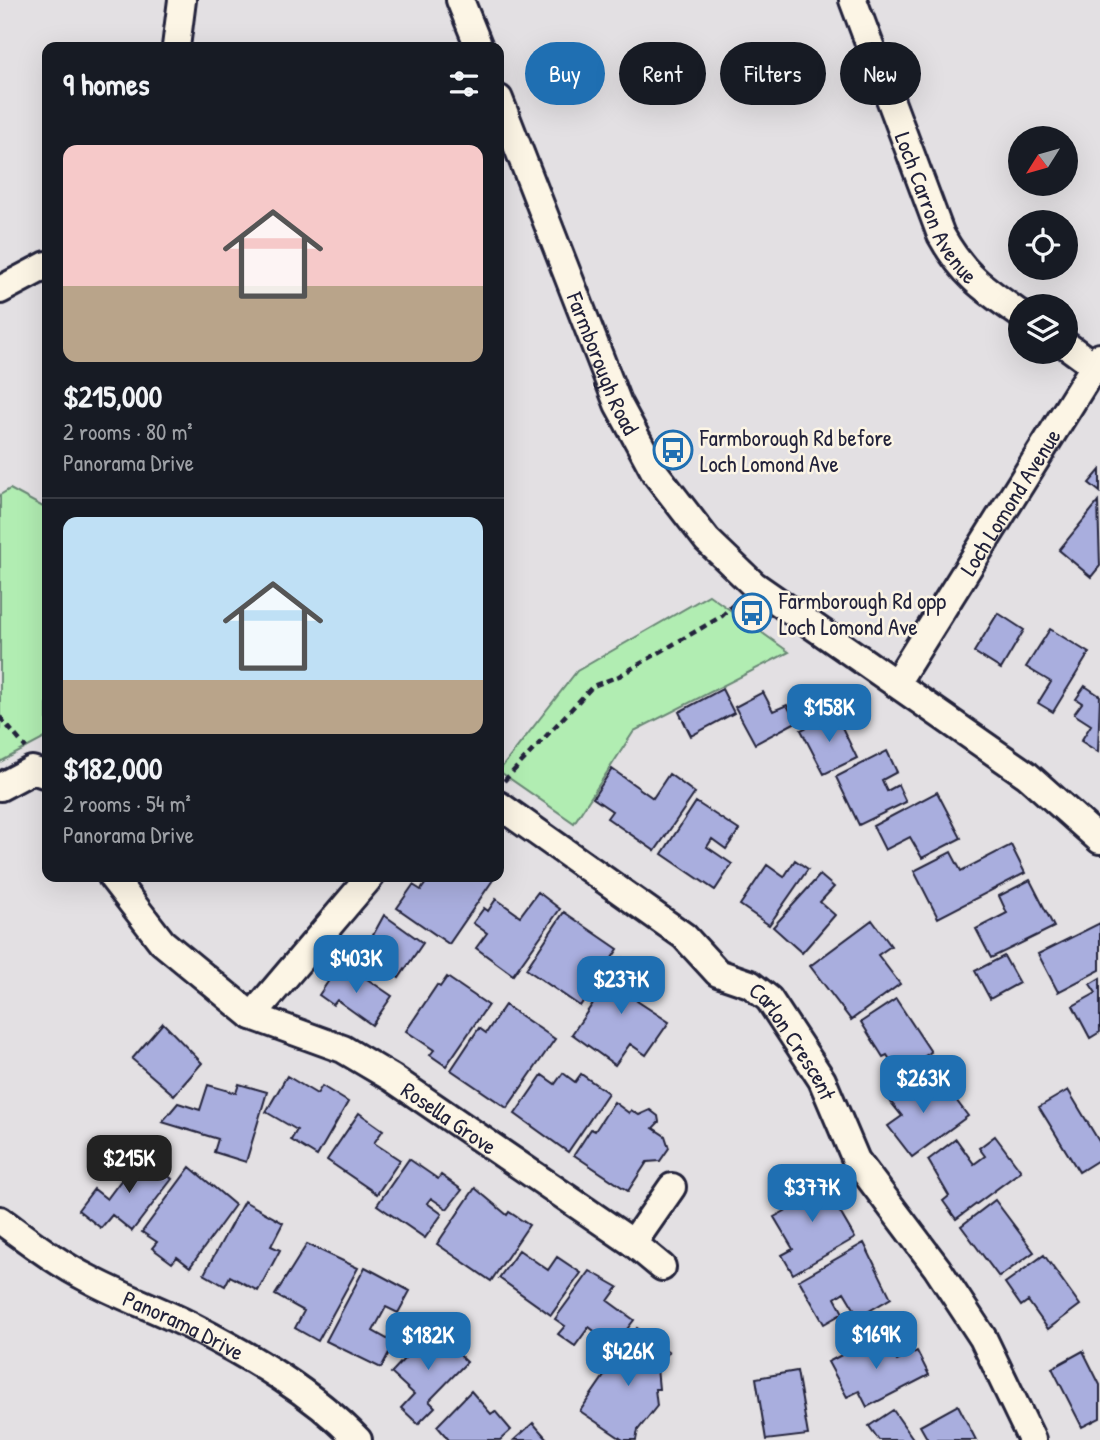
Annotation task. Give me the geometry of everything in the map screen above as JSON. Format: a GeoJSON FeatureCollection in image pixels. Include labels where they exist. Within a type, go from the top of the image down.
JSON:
{"type":"FeatureCollection","features":[{"type":"Feature","properties":{"kind":"street"},"geometry":{"type":"LineString","coordinates":[[177,42],[182,0]]}},
{"type":"Feature","properties":{"kind":"street"},"geometry":{"type":"LineString","coordinates":[[460,0],[477,42]]}},
{"type":"Feature","properties":{"kind":"street","name":"Loch Carron Avenue"},"geometry":{"type":"LineString","coordinates":[[853,0],[940,235],[957,264],[985,290],[1008,306]]}},
{"type":"Feature","properties":{"kind":"street","name":"Farmborough Road"},"geometry":{"type":"LineString","coordinates":[[504,112],[618,404],[641,450],[707,540],[754,585],[1027,775],[1100,840]]}},
{"type":"Feature","properties":{"kind":"street"},"geometry":{"type":"LineString","coordinates":[[0,290],[42,268]]}},
{"type":"Feature","properties":{"kind":"street"},"geometry":{"type":"LineString","coordinates":[[1078,352],[1098,364]]}},
{"type":"Feature","properties":{"kind":"street","name":"Loch Lomond Avenue"},"geometry":{"type":"LineString","coordinates":[[896,683],[1098,364]]}},
{"type":"Feature","properties":{"kind":"street"},"geometry":{"type":"LineString","coordinates":[[0,787],[42,771]]}},
{"type":"Feature","properties":{"kind":"street","name":"Carlon Crescent"},"geometry":{"type":"LineString","coordinates":[[504,808],[684,936],[718,973],[750,984],[768,999],[822,1080],[856,1160],[937,1268],[983,1338],[1032,1440]]}},
{"type":"Feature","properties":{"kind":"street","name":"Rosella Grove"},"geometry":{"type":"LineString","coordinates":[[116,882],[162,942],[252,1016],[343,1049],[382,1072],[633,1243],[662,1267]]}},
{"type":"Feature","properties":{"kind":"street"},"geometry":{"type":"LineString","coordinates":[[252,1016],[366,882]]}},
{"type":"Feature","properties":{"kind":"street"},"geometry":{"type":"LineString","coordinates":[[633,1243],[672,1188]]}},
{"type":"Feature","properties":{"kind":"street","name":"Panorama Drive"},"geometry":{"type":"LineString","coordinates":[[0,1220],[68,1268],[191,1326],[265,1367],[310,1398],[358,1440]]}},
{"type":"Feature","properties":{"kind":"path"},"geometry":{"type":"LineString","coordinates":[[504,781],[513,768],[593,687],[619,676],[722,616],[754,585]]}},
{"type":"Feature","properties":{"kind":"path"},"geometry":{"type":"LineString","coordinates":[[0,717],[24,742],[42,769]]}},
{"type":"Feature","properties":{"kind":"green space"},"geometry":{"type":"Polygon","coordinates":[[[10,489],[42,506],[42,740],[0,762],[0,495],[10,489]]]}},
{"type":"Feature","properties":{"kind":"green space"},"geometry":{"type":"Polygon","coordinates":[[[709,595],[789,652],[634,731],[574,823],[504,774],[504,765],[577,671],[709,595]]]}},
{"type":"Feature","properties":{"kind":"building"},"geometry":{"type":"Polygon","coordinates":[[[1100,470],[1100,492],[1089,483],[1100,470]]]}},
{"type":"Feature","properties":{"kind":"building"},"geometry":{"type":"Polygon","coordinates":[[[1098,502],[1100,566],[1091,577],[1059,550],[1098,502]]]}},
{"type":"Feature","properties":{"kind":"building"},"geometry":{"type":"Polygon","coordinates":[[[998,613],[1024,630],[1001,669],[974,652],[998,613]]]}},
{"type":"Feature","properties":{"kind":"building"},"geometry":{"type":"Polygon","coordinates":[[[1050,629],[1089,653],[1053,712],[1038,703],[1051,682],[1026,667],[1050,629]]]}},
{"type":"Feature","properties":{"kind":"building"},"geometry":{"type":"Polygon","coordinates":[[[1085,686],[1100,696],[1098,752],[1081,741],[1091,725],[1074,714],[1082,703],[1076,699],[1085,686]]]}},
{"type":"Feature","properties":{"kind":"building"},"geometry":{"type":"Polygon","coordinates":[[[722,689],[734,713],[691,736],[679,712],[722,689]]]}},
{"type":"Feature","properties":{"kind":"building"},"geometry":{"type":"Polygon","coordinates":[[[763,692],[773,711],[787,705],[796,722],[755,744],[735,707],[763,692]]]}},
{"type":"Feature","properties":{"kind":"building"},"geometry":{"type":"Polygon","coordinates":[[[835,713],[857,758],[824,774],[801,730],[835,713]]]}},
{"type":"Feature","properties":{"kind":"building"},"geometry":{"type":"Polygon","coordinates":[[[887,751],[897,772],[882,780],[887,791],[898,785],[906,802],[859,825],[836,777],[887,751]]]}},
{"type":"Feature","properties":{"kind":"building"},"geometry":{"type":"Polygon","coordinates":[[[612,769],[653,798],[669,774],[695,793],[655,851],[607,818],[612,811],[593,798],[612,769]]]}},
{"type":"Feature","properties":{"kind":"building"},"geometry":{"type":"Polygon","coordinates":[[[937,792],[961,838],[922,858],[910,837],[885,850],[873,826],[937,792]]]}},
{"type":"Feature","properties":{"kind":"building"},"geometry":{"type":"Polygon","coordinates":[[[696,802],[739,830],[726,849],[712,839],[707,847],[732,864],[715,890],[662,854],[696,802]]]}},
{"type":"Feature","properties":{"kind":"building"},"geometry":{"type":"Polygon","coordinates":[[[1011,845],[1025,873],[938,918],[914,871],[951,852],[961,871],[1011,845]]]}},
{"type":"Feature","properties":{"kind":"building"},"geometry":{"type":"Polygon","coordinates":[[[795,860],[808,869],[769,925],[740,905],[767,865],[784,877],[795,860]]]}},
{"type":"Feature","properties":{"kind":"building"},"geometry":{"type":"Polygon","coordinates":[[[820,875],[834,887],[820,902],[835,915],[802,953],[773,927],[820,875]]]}},
{"type":"Feature","properties":{"kind":"building"},"geometry":{"type":"Polygon","coordinates":[[[1030,880],[1054,927],[991,958],[976,929],[1007,913],[999,896],[1030,880]]]}},
{"type":"Feature","properties":{"kind":"building"},"geometry":{"type":"Polygon","coordinates":[[[427,882],[492,882],[449,944],[397,908],[413,885],[421,890],[427,882]]]}},
{"type":"Feature","properties":{"kind":"building"},"geometry":{"type":"Polygon","coordinates":[[[538,892],[560,909],[513,975],[476,948],[487,933],[473,923],[484,908],[488,911],[496,899],[520,916],[538,892]]]}},
{"type":"Feature","properties":{"kind":"building"},"geometry":{"type":"Polygon","coordinates":[[[564,912],[618,949],[580,1006],[526,969],[564,912]]]}},
{"type":"Feature","properties":{"kind":"building"},"geometry":{"type":"Polygon","coordinates":[[[384,915],[423,943],[399,978],[388,970],[384,976],[360,959],[384,915]]]}},
{"type":"Feature","properties":{"kind":"building"},"geometry":{"type":"Polygon","coordinates":[[[872,920],[891,946],[878,955],[900,984],[851,1020],[810,966],[872,920]]]}},
{"type":"Feature","properties":{"kind":"building"},"geometry":{"type":"Polygon","coordinates":[[[1100,923],[1100,970],[1058,992],[1038,954],[1100,923]]]}},
{"type":"Feature","properties":{"kind":"building"},"geometry":{"type":"Polygon","coordinates":[[[1004,956],[1019,983],[990,999],[975,971],[1004,956]]]}},
{"type":"Feature","properties":{"kind":"building"},"geometry":{"type":"Polygon","coordinates":[[[624,958],[653,978],[637,1001],[669,1022],[646,1055],[630,1044],[615,1065],[572,1034],[624,958]]]}},
{"type":"Feature","properties":{"kind":"building"},"geometry":{"type":"Polygon","coordinates":[[[351,968],[392,996],[372,1025],[337,1000],[333,1005],[319,995],[336,970],[346,976],[351,968]]]}},
{"type":"Feature","properties":{"kind":"building"},"geometry":{"type":"Polygon","coordinates":[[[447,977],[488,1005],[446,1066],[430,1055],[434,1050],[406,1031],[437,985],[440,987],[447,977]]]}},
{"type":"Feature","properties":{"kind":"building"},"geometry":{"type":"Polygon","coordinates":[[[1100,978],[1100,1032],[1090,1038],[1073,1006],[1096,993],[1090,984],[1100,978]]]}},
{"type":"Feature","properties":{"kind":"building"},"geometry":{"type":"Polygon","coordinates":[[[896,999],[931,1052],[899,1073],[887,1055],[883,1057],[861,1022],[896,999]]]}},
{"type":"Feature","properties":{"kind":"building"},"geometry":{"type":"Polygon","coordinates":[[[505,1005],[555,1039],[507,1108],[451,1070],[479,1028],[486,1033],[505,1005]]]}},
{"type":"Feature","properties":{"kind":"building"},"geometry":{"type":"Polygon","coordinates":[[[163,1023],[202,1063],[174,1095],[132,1059],[163,1023]]]}},
{"type":"Feature","properties":{"kind":"building"},"geometry":{"type":"Polygon","coordinates":[[[563,1073],[575,1082],[581,1074],[608,1093],[568,1152],[515,1114],[542,1075],[555,1084],[563,1073]]]}},
{"type":"Feature","properties":{"kind":"building"},"geometry":{"type":"Polygon","coordinates":[[[911,1075],[927,1097],[944,1084],[968,1116],[912,1157],[888,1126],[902,1116],[885,1095],[911,1075]]]}},
{"type":"Feature","properties":{"kind":"building"},"geometry":{"type":"Polygon","coordinates":[[[287,1076],[317,1094],[322,1086],[348,1102],[317,1156],[291,1140],[297,1130],[266,1112],[287,1076]]]}},
{"type":"Feature","properties":{"kind":"building"},"geometry":{"type":"Polygon","coordinates":[[[239,1084],[267,1092],[246,1162],[214,1152],[218,1139],[162,1122],[178,1103],[200,1110],[208,1085],[236,1093],[239,1084]]]}},
{"type":"Feature","properties":{"kind":"building"},"geometry":{"type":"Polygon","coordinates":[[[1068,1090],[1100,1143],[1100,1159],[1079,1172],[1039,1107],[1068,1090]]]}},
{"type":"Feature","properties":{"kind":"building"},"geometry":{"type":"Polygon","coordinates":[[[614,1102],[629,1113],[631,1110],[639,1115],[650,1110],[658,1116],[659,1122],[653,1128],[665,1136],[669,1148],[660,1161],[647,1162],[628,1191],[574,1155],[591,1129],[595,1131],[614,1102]]]}},
{"type":"Feature","properties":{"kind":"building"},"geometry":{"type":"Polygon","coordinates":[[[359,1113],[383,1130],[374,1143],[400,1160],[377,1194],[327,1160],[359,1113]]]}},
{"type":"Feature","properties":{"kind":"building"},"geometry":{"type":"Polygon","coordinates":[[[995,1136],[1021,1171],[956,1219],[943,1201],[949,1196],[928,1160],[956,1139],[974,1164],[985,1156],[979,1148],[995,1136]]]}},
{"type":"Feature","properties":{"kind":"building"},"geometry":{"type":"Polygon","coordinates":[[[140,1155],[149,1161],[157,1158],[165,1162],[164,1172],[172,1179],[132,1231],[112,1215],[101,1228],[78,1210],[94,1189],[107,1199],[140,1155]]]}},
{"type":"Feature","properties":{"kind":"building"},"geometry":{"type":"Polygon","coordinates":[[[409,1159],[438,1179],[441,1175],[462,1190],[447,1209],[431,1198],[427,1203],[442,1214],[425,1238],[377,1205],[409,1159]]]}},
{"type":"Feature","properties":{"kind":"building"},"geometry":{"type":"Polygon","coordinates":[[[190,1167],[235,1205],[190,1267],[177,1257],[172,1263],[152,1248],[157,1242],[142,1232],[190,1167]]]}},
{"type":"Feature","properties":{"kind":"building"},"geometry":{"type":"Polygon","coordinates":[[[816,1171],[855,1238],[793,1274],[782,1255],[793,1249],[774,1217],[801,1202],[791,1185],[816,1171]]]}},
{"type":"Feature","properties":{"kind":"building"},"geometry":{"type":"Polygon","coordinates":[[[475,1188],[507,1215],[509,1212],[529,1225],[491,1281],[437,1244],[475,1188]]]}},
{"type":"Feature","properties":{"kind":"building"},"geometry":{"type":"Polygon","coordinates":[[[995,1200],[1034,1252],[999,1277],[961,1226],[995,1200]]]}},
{"type":"Feature","properties":{"kind":"building"},"geometry":{"type":"Polygon","coordinates":[[[244,1201],[283,1223],[271,1246],[280,1250],[258,1291],[230,1276],[225,1286],[204,1274],[244,1201]]]}},
{"type":"Feature","properties":{"kind":"building"},"geometry":{"type":"Polygon","coordinates":[[[864,1243],[891,1298],[859,1317],[844,1292],[835,1298],[843,1313],[824,1324],[799,1280],[864,1243]]]}},
{"type":"Feature","properties":{"kind":"building"},"geometry":{"type":"Polygon","coordinates":[[[307,1244],[358,1268],[318,1341],[295,1328],[304,1311],[275,1295],[307,1244]]]}},
{"type":"Feature","properties":{"kind":"building"},"geometry":{"type":"Polygon","coordinates":[[[519,1250],[548,1270],[557,1257],[581,1273],[551,1315],[499,1278],[519,1250]]]}},
{"type":"Feature","properties":{"kind":"building"},"geometry":{"type":"Polygon","coordinates":[[[1044,1255],[1080,1305],[1048,1329],[1028,1301],[1021,1306],[1005,1283],[1044,1255]]]}},
{"type":"Feature","properties":{"kind":"building"},"geometry":{"type":"Polygon","coordinates":[[[365,1267],[410,1291],[398,1313],[386,1307],[373,1331],[394,1343],[381,1368],[326,1341],[365,1267]]]}},
{"type":"Feature","properties":{"kind":"building"},"geometry":{"type":"Polygon","coordinates":[[[590,1271],[618,1287],[608,1301],[634,1320],[614,1346],[589,1327],[575,1346],[558,1334],[565,1326],[555,1319],[590,1271]]]}},
{"type":"Feature","properties":{"kind":"building"},"geometry":{"type":"Polygon","coordinates":[[[442,1326],[449,1335],[448,1344],[467,1362],[429,1401],[435,1407],[418,1424],[401,1408],[414,1394],[391,1373],[434,1327],[442,1326]]]}},
{"type":"Feature","properties":{"kind":"building"},"geometry":{"type":"Polygon","coordinates":[[[637,1328],[669,1352],[657,1368],[657,1406],[638,1430],[636,1440],[623,1440],[580,1411],[637,1328]]]}},
{"type":"Feature","properties":{"kind":"building"},"geometry":{"type":"Polygon","coordinates":[[[882,1334],[897,1361],[917,1351],[929,1375],[867,1407],[859,1391],[847,1397],[828,1362],[882,1334]]]}},
{"type":"Feature","properties":{"kind":"building"},"geometry":{"type":"Polygon","coordinates":[[[1083,1351],[1100,1385],[1100,1418],[1082,1427],[1052,1368],[1083,1351]]]}},
{"type":"Feature","properties":{"kind":"building"},"geometry":{"type":"Polygon","coordinates":[[[797,1371],[808,1435],[766,1440],[756,1378],[797,1371]]]}},
{"type":"Feature","properties":{"kind":"building"},"geometry":{"type":"Polygon","coordinates":[[[471,1391],[491,1414],[495,1411],[511,1430],[500,1440],[449,1440],[437,1426],[471,1391]]]}},
{"type":"Feature","properties":{"kind":"building"},"geometry":{"type":"Polygon","coordinates":[[[958,1405],[976,1440],[928,1440],[920,1426],[958,1405]]]}},
{"type":"Feature","properties":{"kind":"building"},"geometry":{"type":"Polygon","coordinates":[[[893,1410],[914,1440],[879,1440],[869,1426],[893,1410]]]}},
{"type":"Feature","properties":{"kind":"building"},"geometry":{"type":"Polygon","coordinates":[[[533,1423],[548,1440],[514,1440],[533,1423]]]}},
{"type":"Feature","properties":{"kind":"place","name":"Farmborough Rd before Loch Lomond Ave"},"geometry":{"type":"Point","coordinates":[673,450]}},
{"type":"Feature","properties":{"kind":"place","name":"Farmborough Rd opp Loch Lomond Ave"},"geometry":{"type":"Point","coordinates":[752,613]}}]}
